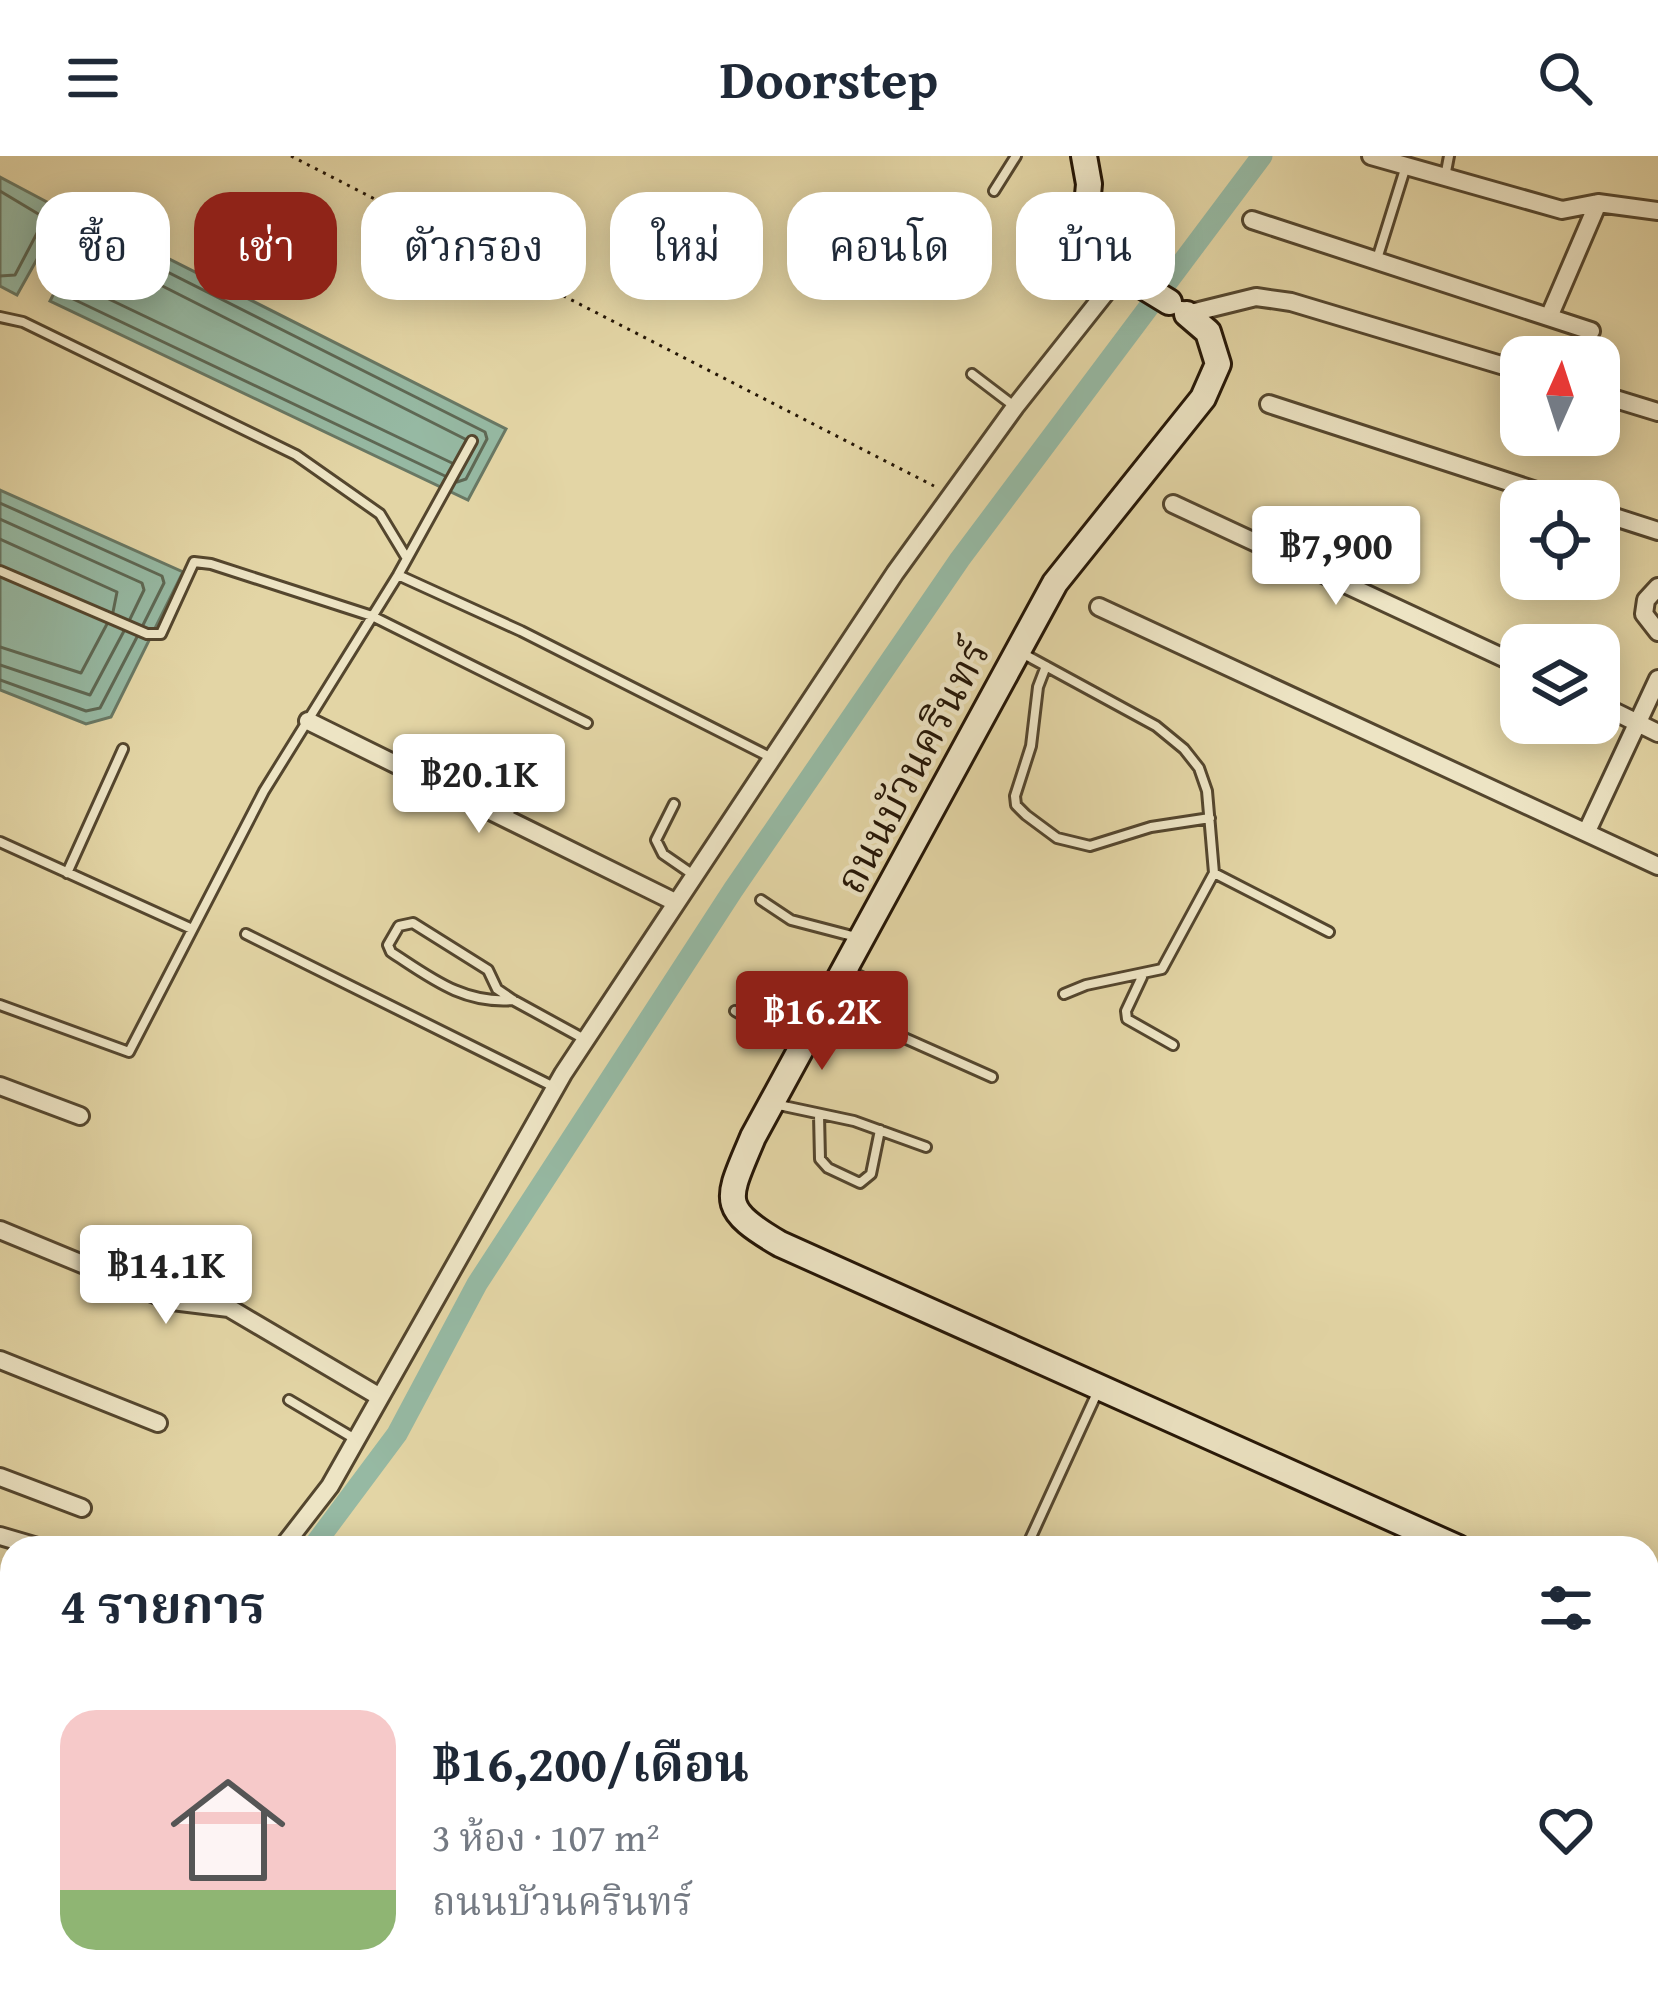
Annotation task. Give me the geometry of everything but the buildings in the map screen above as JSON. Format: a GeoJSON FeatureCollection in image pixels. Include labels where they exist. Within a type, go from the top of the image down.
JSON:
{"type":"FeatureCollection","features":[{"type":"Feature","properties":{"kind":"street","name":"ถนนบัวนครินทร์"},"geometry":{"type":"LineString","coordinates":[[1084,156],[1088,192]]}},
{"type":"Feature","properties":{"kind":"street"},"geometry":{"type":"LineString","coordinates":[[1371,156],[1562,210],[1598,203],[1658,211]]}},
{"type":"Feature","properties":{"kind":"street"},"geometry":{"type":"LineString","coordinates":[[1549,317],[1598,203]]}},
{"type":"Feature","properties":{"kind":"street"},"geometry":{"type":"LineString","coordinates":[[1252,220],[1592,332]]}},
{"type":"Feature","properties":{"kind":"street"},"geometry":{"type":"LineString","coordinates":[[1178,308],[1256,297],[1291,302],[1500,365]]}},
{"type":"Feature","properties":{"kind":"street"},"geometry":{"type":"LineString","coordinates":[[291,1536],[330,1486],[555,1088],[675,902],[951,495],[1015,407],[1106,300]]}},
{"type":"Feature","properties":{"kind":"street","name":"ถนนบัวนครินทร์"},"geometry":{"type":"LineString","coordinates":[[1165,300],[1208,332],[1218,364],[1203,398],[1055,583],[772,1102],[735,1182],[732,1202],[739,1220],[780,1244],[1431,1536]]}},
{"type":"Feature","properties":{"kind":"street"},"geometry":{"type":"LineString","coordinates":[[1620,400],[1658,412]]}},
{"type":"Feature","properties":{"kind":"street"},"geometry":{"type":"LineString","coordinates":[[1270,404],[1503,480]]}},
{"type":"Feature","properties":{"kind":"street"},"geometry":{"type":"LineString","coordinates":[[1173,503],[1500,657]]}},
{"type":"Feature","properties":{"kind":"street"},"geometry":{"type":"LineString","coordinates":[[1620,519],[1658,531]]}},
{"type":"Feature","properties":{"kind":"street"},"geometry":{"type":"LineString","coordinates":[[1658,587],[1646,600],[1644,614],[1658,632]]}},
{"type":"Feature","properties":{"kind":"street"},"geometry":{"type":"LineString","coordinates":[[1099,607],[1658,866]]}},
{"type":"Feature","properties":{"kind":"street"},"geometry":{"type":"LineString","coordinates":[[1587,831],[1658,679]]}},
{"type":"Feature","properties":{"kind":"street"},"geometry":{"type":"LineString","coordinates":[[1620,714],[1658,733]]}},
{"type":"Feature","properties":{"kind":"street"},"geometry":{"type":"LineString","coordinates":[[308,721],[675,902]]}},
{"type":"Feature","properties":{"kind":"street"},"geometry":{"type":"LineString","coordinates":[[0,1086],[80,1116]]}},
{"type":"Feature","properties":{"kind":"street"},"geometry":{"type":"LineString","coordinates":[[0,1231],[172,1301],[230,1308],[380,1396]]}},
{"type":"Feature","properties":{"kind":"street"},"geometry":{"type":"LineString","coordinates":[[0,1360],[158,1423]]}},
{"type":"Feature","properties":{"kind":"street"},"geometry":{"type":"LineString","coordinates":[[0,1477],[82,1508]]}},
{"type":"Feature","properties":{"kind":"lane"},"geometry":{"type":"LineString","coordinates":[[994,191],[1016,156]]}},
{"type":"Feature","properties":{"kind":"lane"},"geometry":{"type":"LineString","coordinates":[[1445,177],[1449,156]]}},
{"type":"Feature","properties":{"kind":"lane"},"geometry":{"type":"LineString","coordinates":[[1376,260],[1406,166]]}},
{"type":"Feature","properties":{"kind":"lane"},"geometry":{"type":"LineString","coordinates":[[0,317],[23,322],[296,455],[380,514],[407,559]]}},
{"type":"Feature","properties":{"kind":"lane"},"geometry":{"type":"LineString","coordinates":[[972,374],[1015,407]]}},
{"type":"Feature","properties":{"kind":"lane"},"geometry":{"type":"LineString","coordinates":[[0,1005],[129,1052],[264,791],[407,559],[472,442]]}},
{"type":"Feature","properties":{"kind":"lane"},"geometry":{"type":"LineString","coordinates":[[0,571],[147,634],[165,629],[194,562],[372,616],[587,723]]}},
{"type":"Feature","properties":{"kind":"lane"},"geometry":{"type":"LineString","coordinates":[[398,574],[770,758]]}},
{"type":"Feature","properties":{"kind":"lane"},"geometry":{"type":"LineString","coordinates":[[1019,651],[1156,726],[1184,748],[1207,791],[1214,873],[1162,969],[1064,994]]}},
{"type":"Feature","properties":{"kind":"lane"},"geometry":{"type":"LineString","coordinates":[[1046,666],[1037,687],[1031,746],[1016,796],[1016,805],[1026,815],[1057,838],[1090,846],[1151,827],[1210,818]]}},
{"type":"Feature","properties":{"kind":"lane"},"geometry":{"type":"LineString","coordinates":[[67,873],[123,749]]}},
{"type":"Feature","properties":{"kind":"lane"},"geometry":{"type":"LineString","coordinates":[[496,765],[521,787],[506,820]]}},
{"type":"Feature","properties":{"kind":"lane"},"geometry":{"type":"LineString","coordinates":[[674,804],[656,840],[663,854],[694,874]]}},
{"type":"Feature","properties":{"kind":"lane"},"geometry":{"type":"LineString","coordinates":[[0,842],[192,929]]}},
{"type":"Feature","properties":{"kind":"lane"},"geometry":{"type":"LineString","coordinates":[[1214,873],[1329,932]]}},
{"type":"Feature","properties":{"kind":"lane"},"geometry":{"type":"LineString","coordinates":[[761,900],[791,920],[862,940]]}},
{"type":"Feature","properties":{"kind":"lane"},"geometry":{"type":"LineString","coordinates":[[513,1000],[490,1002],[458,994],[391,952],[388,945],[399,926],[413,923],[488,970],[497,988],[513,1000],[586,1040]]}},
{"type":"Feature","properties":{"kind":"lane"},"geometry":{"type":"LineString","coordinates":[[246,934],[555,1088]]}},
{"type":"Feature","properties":{"kind":"lane"},"geometry":{"type":"LineString","coordinates":[[846,970],[886,989]]}},
{"type":"Feature","properties":{"kind":"lane"},"geometry":{"type":"LineString","coordinates":[[1143,976],[1126,1019],[1173,1045]]}},
{"type":"Feature","properties":{"kind":"lane"},"geometry":{"type":"LineString","coordinates":[[827,1003],[992,1077]]}},
{"type":"Feature","properties":{"kind":"lane"},"geometry":{"type":"LineString","coordinates":[[735,1011],[801,1049]]}},
{"type":"Feature","properties":{"kind":"lane"},"geometry":{"type":"LineString","coordinates":[[772,1102],[880,1130],[926,1148]]}},
{"type":"Feature","properties":{"kind":"lane"},"geometry":{"type":"LineString","coordinates":[[819,1115],[820,1159],[850,1181],[860,1183],[872,1174],[880,1130]]}},
{"type":"Feature","properties":{"kind":"lane"},"geometry":{"type":"LineString","coordinates":[[1031,1536],[1100,1386]]}},
{"type":"Feature","properties":{"kind":"lane"},"geometry":{"type":"LineString","coordinates":[[289,1400],[356,1440]]}},
{"type":"Feature","properties":{"kind":"path"},"geometry":{"type":"LineString","coordinates":[[291,156],[951,495]]}},
{"type":"Feature","properties":{"kind":"water"},"geometry":{"type":"Polygon","coordinates":[[[0,177],[36,196],[36,261],[17,295],[0,286],[0,177]]]}},
{"type":"Feature","properties":{"kind":"water"},"geometry":{"type":"Polygon","coordinates":[[[170,259],[194,271],[194,300],[250,300],[506,429],[468,500],[50,301],[170,300],[170,259]]]}},
{"type":"Feature","properties":{"kind":"water"},"geometry":{"type":"Polygon","coordinates":[[[0,490],[183,572],[111,717],[86,724],[0,690],[0,490]]]}},
{"type":"Feature","properties":{"kind":"waterway"},"geometry":{"type":"LineString","coordinates":[[321,1536],[397,1434],[477,1284],[733,890],[960,559],[1262,156]]}}]}
